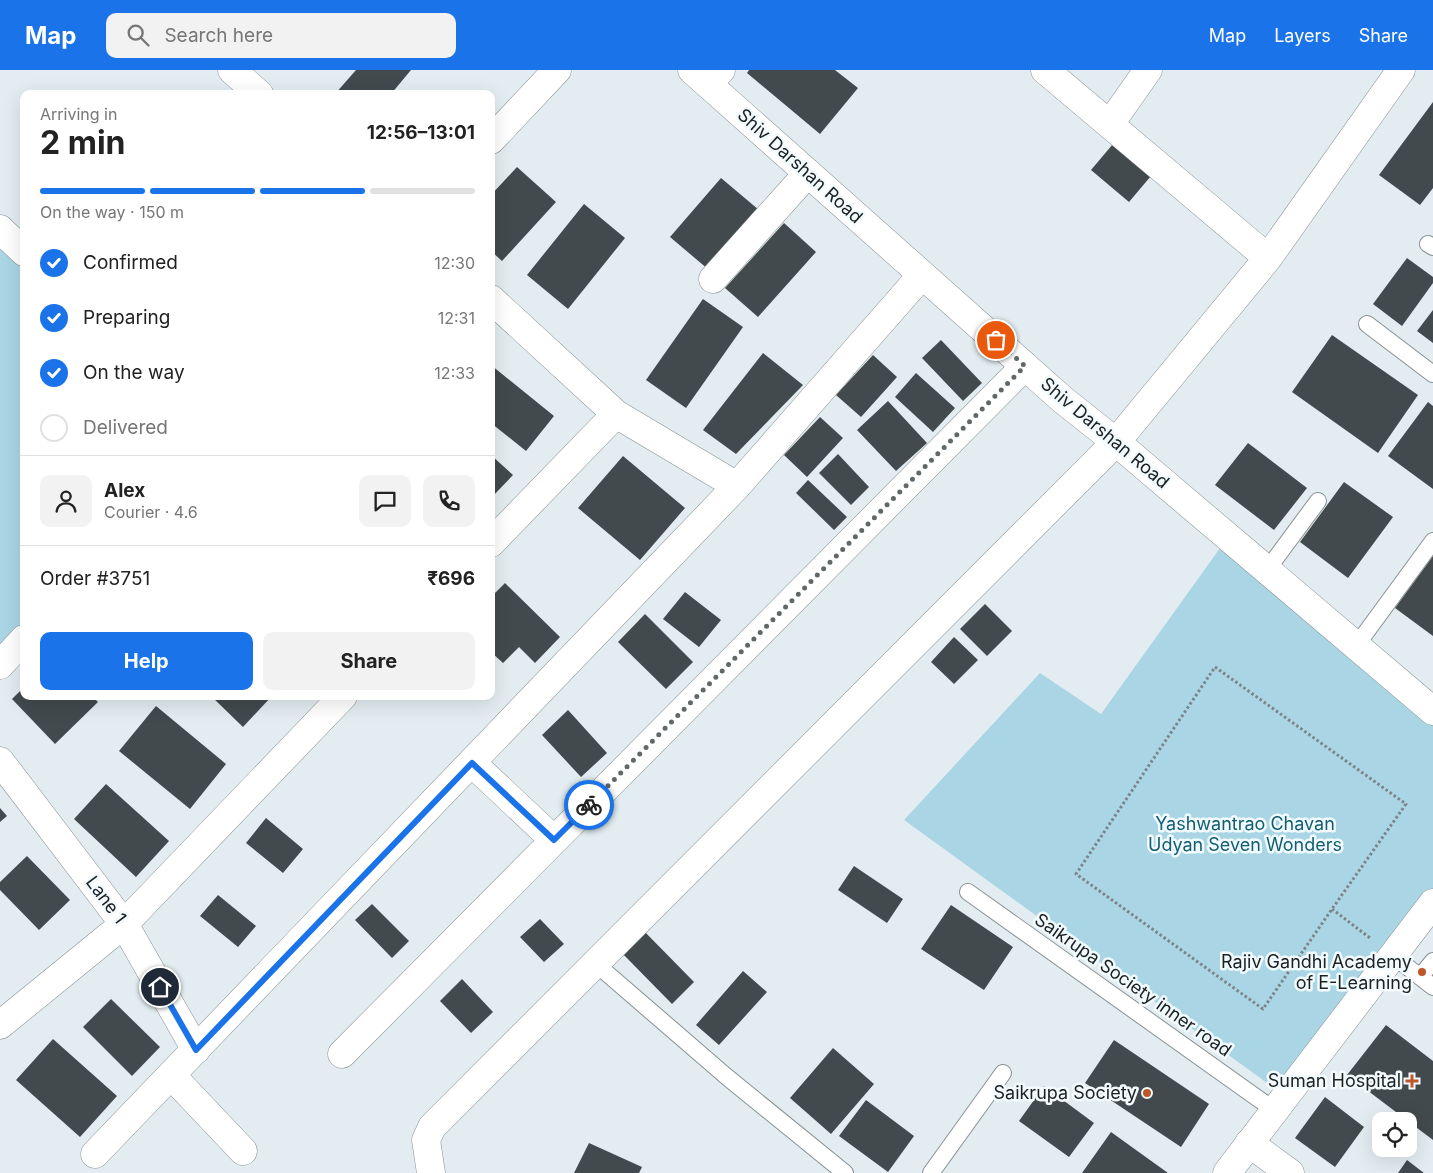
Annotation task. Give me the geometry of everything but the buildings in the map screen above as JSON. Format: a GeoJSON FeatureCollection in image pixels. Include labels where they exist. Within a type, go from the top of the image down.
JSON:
{"type":"FeatureCollection","features":[{"type":"Feature","properties":{"kind":"street"},"geometry":{"type":"LineString","coordinates":[[232,70],[254,90]]}},
{"type":"Feature","properties":{"kind":"street"},"geometry":{"type":"LineString","coordinates":[[495,136],[557,70]]}},
{"type":"Feature","properties":{"kind":"street"},"geometry":{"type":"LineString","coordinates":[[1045,70],[1268,258]]}},
{"type":"Feature","properties":{"kind":"street"},"geometry":{"type":"LineString","coordinates":[[1110,124],[1148,70]]}},
{"type":"Feature","properties":{"kind":"street"},"geometry":{"type":"LineString","coordinates":[[431,1173],[426,1140],[432,1127],[1116,442],[1268,258],[1401,70]]}},
{"type":"Feature","properties":{"kind":"street","name":"Shiv Darshan Road"},"geometry":{"type":"LineString","coordinates":[[707,75],[808,173],[1063,400],[1116,442],[1433,711]]}},
{"type":"Feature","properties":{"kind":"street"},"geometry":{"type":"LineString","coordinates":[[713,279],[808,173]]}},
{"type":"Feature","properties":{"kind":"street"},"geometry":{"type":"LineString","coordinates":[[0,228],[20,248]]}},
{"type":"Feature","properties":{"kind":"street"},"geometry":{"type":"LineString","coordinates":[[95,1154],[737,486],[922,275]]}},
{"type":"Feature","properties":{"kind":"street"},"geometry":{"type":"LineString","coordinates":[[495,303],[616,414],[737,486]]}},
{"type":"Feature","properties":{"kind":"street"},"geometry":{"type":"LineString","coordinates":[[342,1054],[1025,366]]}},
{"type":"Feature","properties":{"kind":"street"},"geometry":{"type":"LineString","coordinates":[[495,539],[616,414]]}},
{"type":"Feature","properties":{"kind":"street"},"geometry":{"type":"LineString","coordinates":[[0,665],[20,643]]}},
{"type":"Feature","properties":{"kind":"street"},"geometry":{"type":"LineString","coordinates":[[0,1025],[124,924],[339,700]]}},
{"type":"Feature","properties":{"kind":"street","name":"Lane 1"},"geometry":{"type":"LineString","coordinates":[[0,761],[124,924],[196,1050]]}},
{"type":"Feature","properties":{"kind":"street"},"geometry":{"type":"LineString","coordinates":[[472,763],[554,840]]}},
{"type":"Feature","properties":{"kind":"street"},"geometry":{"type":"LineString","coordinates":[[1226,1173],[1433,903]]}},
{"type":"Feature","properties":{"kind":"street"},"geometry":{"type":"LineString","coordinates":[[171,1076],[243,1151]]}},
{"type":"Feature","properties":{"kind":"street"},"geometry":{"type":"LineString","coordinates":[[1249,1143],[1290,1173]]}},
{"type":"Feature","properties":{"kind":"lane"},"geometry":{"type":"LineString","coordinates":[[1367,324],[1433,374]]}},
{"type":"Feature","properties":{"kind":"lane"},"geometry":{"type":"LineString","coordinates":[[1267,570],[1318,501]]}},
{"type":"Feature","properties":{"kind":"lane"},"geometry":{"type":"LineString","coordinates":[[1356,646],[1433,541]]}},
{"type":"Feature","properties":{"kind":"lane","name":"Saikrupa Society inner road"},"geometry":{"type":"LineString","coordinates":[[968,892],[1274,1110]]}},
{"type":"Feature","properties":{"kind":"lane"},"geometry":{"type":"LineString","coordinates":[[1392,956],[1427,982],[1433,961]]}},
{"type":"Feature","properties":{"kind":"lane"},"geometry":{"type":"LineString","coordinates":[[595,963],[727,1077],[845,1173]]}},
{"type":"Feature","properties":{"kind":"lane"},"geometry":{"type":"LineString","coordinates":[[931,1173],[1003,1073]]}},
{"type":"Feature","properties":{"kind":"path"},"geometry":{"type":"LineString","coordinates":[[1215,667],[1406,804],[1332,909],[1263,1009],[1076,874],[1215,667]]}},
{"type":"Feature","properties":{"kind":"path"},"geometry":{"type":"LineString","coordinates":[[1332,909],[1392,956]]}},
{"type":"Feature","properties":{"kind":"green space"},"geometry":{"type":"Polygon","coordinates":[[[0,229],[20,248],[20,643],[0,665],[0,229]]]}},
{"type":"Feature","properties":{"kind":"green space","name":"Yashwantrao Chavan Udyan Seven Wonders"},"geometry":{"type":"Polygon","coordinates":[[[1228,537],[1433,711],[1433,901],[1281,1093],[904,820],[1040,673],[1101,714],[1228,537]]]}},
{"type":"Feature","properties":{"kind":"way so far"},"geometry":{"type":"LineString","coordinates":[[589,805],[1025,366],[996,340]]}},
{"type":"Feature","properties":{"kind":"place","name":"Rajiv Gandhi Academy of E-Learning"},"geometry":{"type":"Point","coordinates":[1422,972]}},
{"type":"Feature","properties":{"kind":"place","name":"Suman Hospital"},"geometry":{"type":"Point","coordinates":[1412,1081]}},
{"type":"Feature","properties":{"kind":"place","name":"Saikrupa Society"},"geometry":{"type":"Point","coordinates":[1147,1093]}},
{"type":"Feature","properties":{"kind":"route"},"geometry":{"type":"LineString","coordinates":[[160,987],[196,1050],[472,763],[554,840],[589,805]]}}]}
